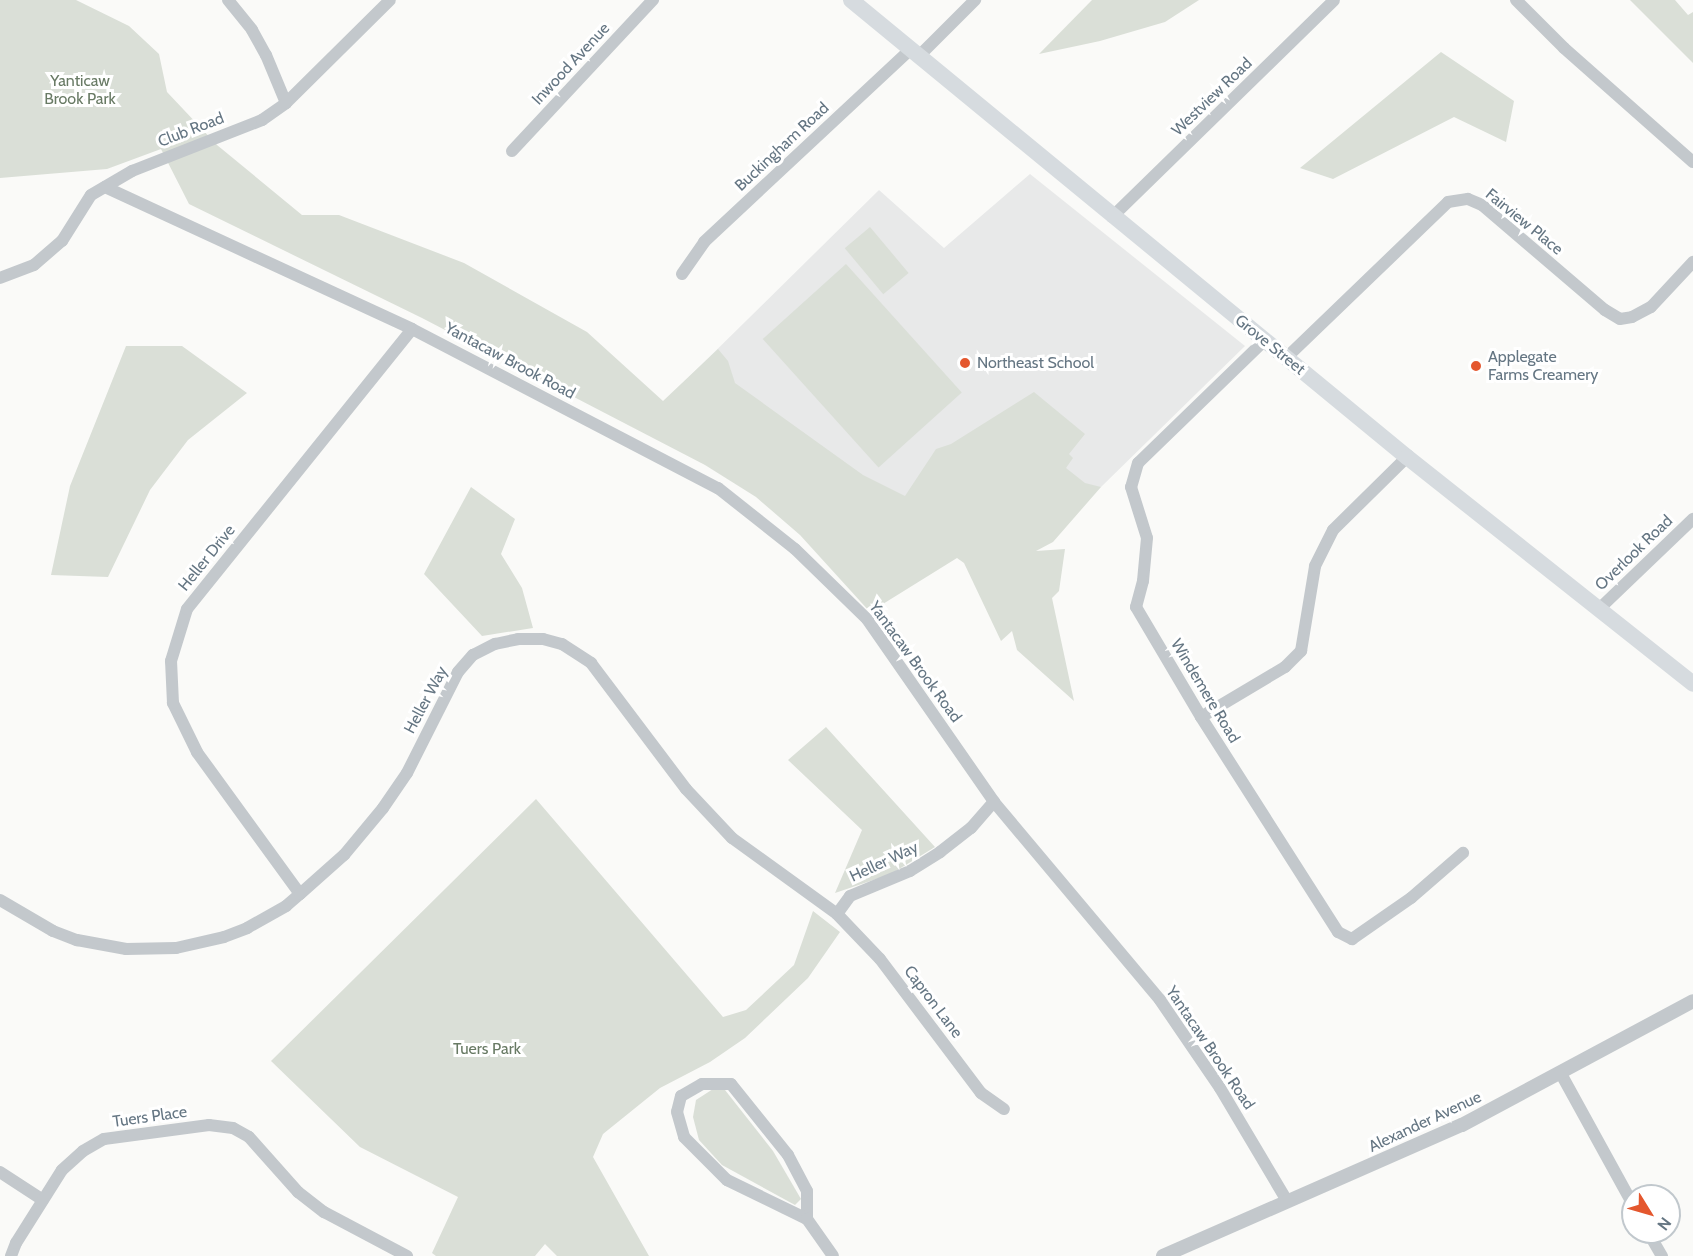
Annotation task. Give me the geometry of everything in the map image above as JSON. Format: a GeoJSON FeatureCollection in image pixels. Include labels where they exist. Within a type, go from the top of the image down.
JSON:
{"type":"FeatureCollection","features":[{"type":"Feature","properties":{"kind":"main road","name":"Grove Street"},"geometry":{"type":"LineString","coordinates":[[851,0],[1264,341],[1693,684]]}},
{"type":"Feature","properties":{"kind":"street"},"geometry":{"type":"LineString","coordinates":[[228,0],[252,30],[266,55],[286,103]]}},
{"type":"Feature","properties":{"kind":"street","name":"Club Road"},"geometry":{"type":"LineString","coordinates":[[0,278],[11,276],[34,265],[62,241],[91,195],[132,171],[262,120],[286,103],[390,0]]}},
{"type":"Feature","properties":{"kind":"street","name":"Inwood Avenue"},"geometry":{"type":"LineString","coordinates":[[512,151],[653,0]]}},
{"type":"Feature","properties":{"kind":"street","name":"Buckingham Road"},"geometry":{"type":"LineString","coordinates":[[682,274],[704,242],[975,0]]}},
{"type":"Feature","properties":{"kind":"street","name":"Westview Road"},"geometry":{"type":"LineString","coordinates":[[1112,217],[1334,0]]}},
{"type":"Feature","properties":{"kind":"street"},"geometry":{"type":"LineString","coordinates":[[1516,0],[1564,48],[1693,162]]}},
{"type":"Feature","properties":{"kind":"street","name":"Yantacaw Brook Road"},"geometry":{"type":"LineString","coordinates":[[105,188],[412,329],[718,488],[795,549],[867,619],[994,802],[1160,1000],[1220,1088],[1287,1201]]}},
{"type":"Feature","properties":{"kind":"street","name":"Fairview Place"},"geometry":{"type":"LineString","coordinates":[[1286,358],[1448,202],[1468,199],[1482,205],[1605,310],[1620,319],[1632,317],[1651,306],[1693,262]]}},
{"type":"Feature","properties":{"kind":"street","name":"Heller Drive"},"geometry":{"type":"LineString","coordinates":[[300,894],[197,752],[173,704],[171,661],[187,609],[412,329]]}},
{"type":"Feature","properties":{"kind":"street","name":"Windemere Road"},"geometry":{"type":"LineString","coordinates":[[1264,341],[1138,463],[1131,488],[1147,538],[1143,581],[1136,607],[1201,717],[1338,932],[1352,939],[1411,898],[1463,853]]}},
{"type":"Feature","properties":{"kind":"street"},"geometry":{"type":"LineString","coordinates":[[1201,717],[1285,667],[1301,651],[1315,566],[1333,530],[1407,457]]}},
{"type":"Feature","properties":{"kind":"street","name":"Overlook Road"},"geometry":{"type":"LineString","coordinates":[[1598,610],[1693,519]]}},
{"type":"Feature","properties":{"kind":"street","name":"Heller Way"},"geometry":{"type":"LineString","coordinates":[[0,900],[31,920],[77,940],[117,948],[151,950],[184,947],[224,937],[270,916],[300,894],[344,855],[383,808],[407,773],[458,672],[473,656],[495,644],[518,639],[543,639],[562,644],[591,663],[686,789],[732,838],[837,914],[850,896],[910,871],[940,852],[971,828],[994,802]]}},
{"type":"Feature","properties":{"kind":"street","name":"Capron Lane"},"geometry":{"type":"LineString","coordinates":[[837,914],[880,959],[981,1093],[1004,1109]]}},
{"type":"Feature","properties":{"kind":"street","name":"Alexander Avenue"},"geometry":{"type":"LineString","coordinates":[[1163,1256],[1462,1125],[1693,1001]]}},
{"type":"Feature","properties":{"kind":"street"},"geometry":{"type":"LineString","coordinates":[[1560,1072],[1621,1184]]}},
{"type":"Feature","properties":{"kind":"street"},"geometry":{"type":"LineString","coordinates":[[807,1219],[807,1191],[788,1155],[731,1084],[702,1084],[681,1096],[677,1112],[684,1137],[727,1180],[807,1219],[833,1256]]}},
{"type":"Feature","properties":{"kind":"street","name":"Tuers Place"},"geometry":{"type":"LineString","coordinates":[[11,1256],[16,1243],[62,1170],[94,1144],[105,1139],[209,1125],[233,1128],[249,1137],[298,1192],[324,1212],[407,1256]]}},
{"type":"Feature","properties":{"kind":"street"},"geometry":{"type":"LineString","coordinates":[[0,1172],[43,1200]]}},
{"type":"Feature","properties":{"kind":"shaded area","name":"Northeast School"},"geometry":{"type":"Polygon","coordinates":[[[1030,174],[1245,346],[1101,487],[904,518],[688,378],[879,190],[944,248],[1030,174]]]}},
{"type":"Feature","properties":{"kind":"green space","name":"Yanticaw Brook Park"},"geometry":{"type":"Polygon","coordinates":[[[0,0],[76,0],[129,26],[159,54],[167,92],[217,145],[302,215],[339,215],[464,263],[587,332],[663,401],[718,349],[728,361],[735,383],[863,475],[905,496],[936,449],[951,444],[1034,392],[1085,434],[1069,454],[1073,458],[1066,468],[1085,483],[1101,487],[1053,542],[1036,551],[1065,549],[1059,591],[1052,598],[1074,701],[1017,650],[1012,631],[1001,641],[964,563],[957,558],[870,612],[800,535],[756,497],[705,465],[422,318],[189,204],[161,149],[107,169],[0,178],[0,0]]]}},
{"type":"Feature","properties":{"kind":"green space"},"geometry":{"type":"Polygon","coordinates":[[[1092,0],[1199,0],[1165,22],[1100,41],[1039,54],[1092,0]]]}},
{"type":"Feature","properties":{"kind":"green space"},"geometry":{"type":"Polygon","coordinates":[[[1630,0],[1675,0],[1688,15],[1693,12],[1693,63],[1630,0]]]}},
{"type":"Feature","properties":{"kind":"green space"},"geometry":{"type":"Polygon","coordinates":[[[1441,52],[1514,101],[1506,142],[1454,117],[1333,179],[1300,168],[1441,52]]]}},
{"type":"Feature","properties":{"kind":"green space"},"geometry":{"type":"Polygon","coordinates":[[[870,227],[909,273],[883,294],[845,248],[870,227]]]}},
{"type":"Feature","properties":{"kind":"green space"},"geometry":{"type":"Polygon","coordinates":[[[846,264],[962,393],[879,468],[763,339],[846,264]]]}},
{"type":"Feature","properties":{"kind":"green space"},"geometry":{"type":"Polygon","coordinates":[[[126,346],[182,346],[247,393],[188,440],[150,490],[108,577],[51,575],[70,486],[126,346]]]}},
{"type":"Feature","properties":{"kind":"green space"},"geometry":{"type":"Polygon","coordinates":[[[471,487],[515,519],[501,554],[522,588],[533,628],[482,636],[424,574],[471,487]]]}},
{"type":"Feature","properties":{"kind":"green space"},"geometry":{"type":"Polygon","coordinates":[[[826,727],[935,847],[891,874],[835,893],[862,830],[788,760],[826,727]]]}},
{"type":"Feature","properties":{"kind":"green space","name":"Tuers Park"},"geometry":{"type":"Polygon","coordinates":[[[536,799],[723,1017],[746,1010],[794,965],[813,911],[840,932],[808,978],[745,1038],[710,1062],[660,1088],[603,1134],[593,1157],[649,1256],[557,1256],[545,1244],[535,1256],[436,1256],[432,1253],[458,1197],[360,1147],[271,1061],[536,799]]]}},
{"type":"Feature","properties":{"kind":"green space"},"geometry":{"type":"Polygon","coordinates":[[[713,1089],[725,1090],[773,1151],[801,1199],[795,1205],[722,1165],[699,1140],[693,1117],[696,1100],[713,1089]]]}},
{"type":"Feature","properties":{"kind":"place","name":"Northeast School"},"geometry":{"type":"Point","coordinates":[965,363]}},
{"type":"Feature","properties":{"kind":"place","name":"Applegate Farms Creamery"},"geometry":{"type":"Point","coordinates":[1476,366]}}]}
